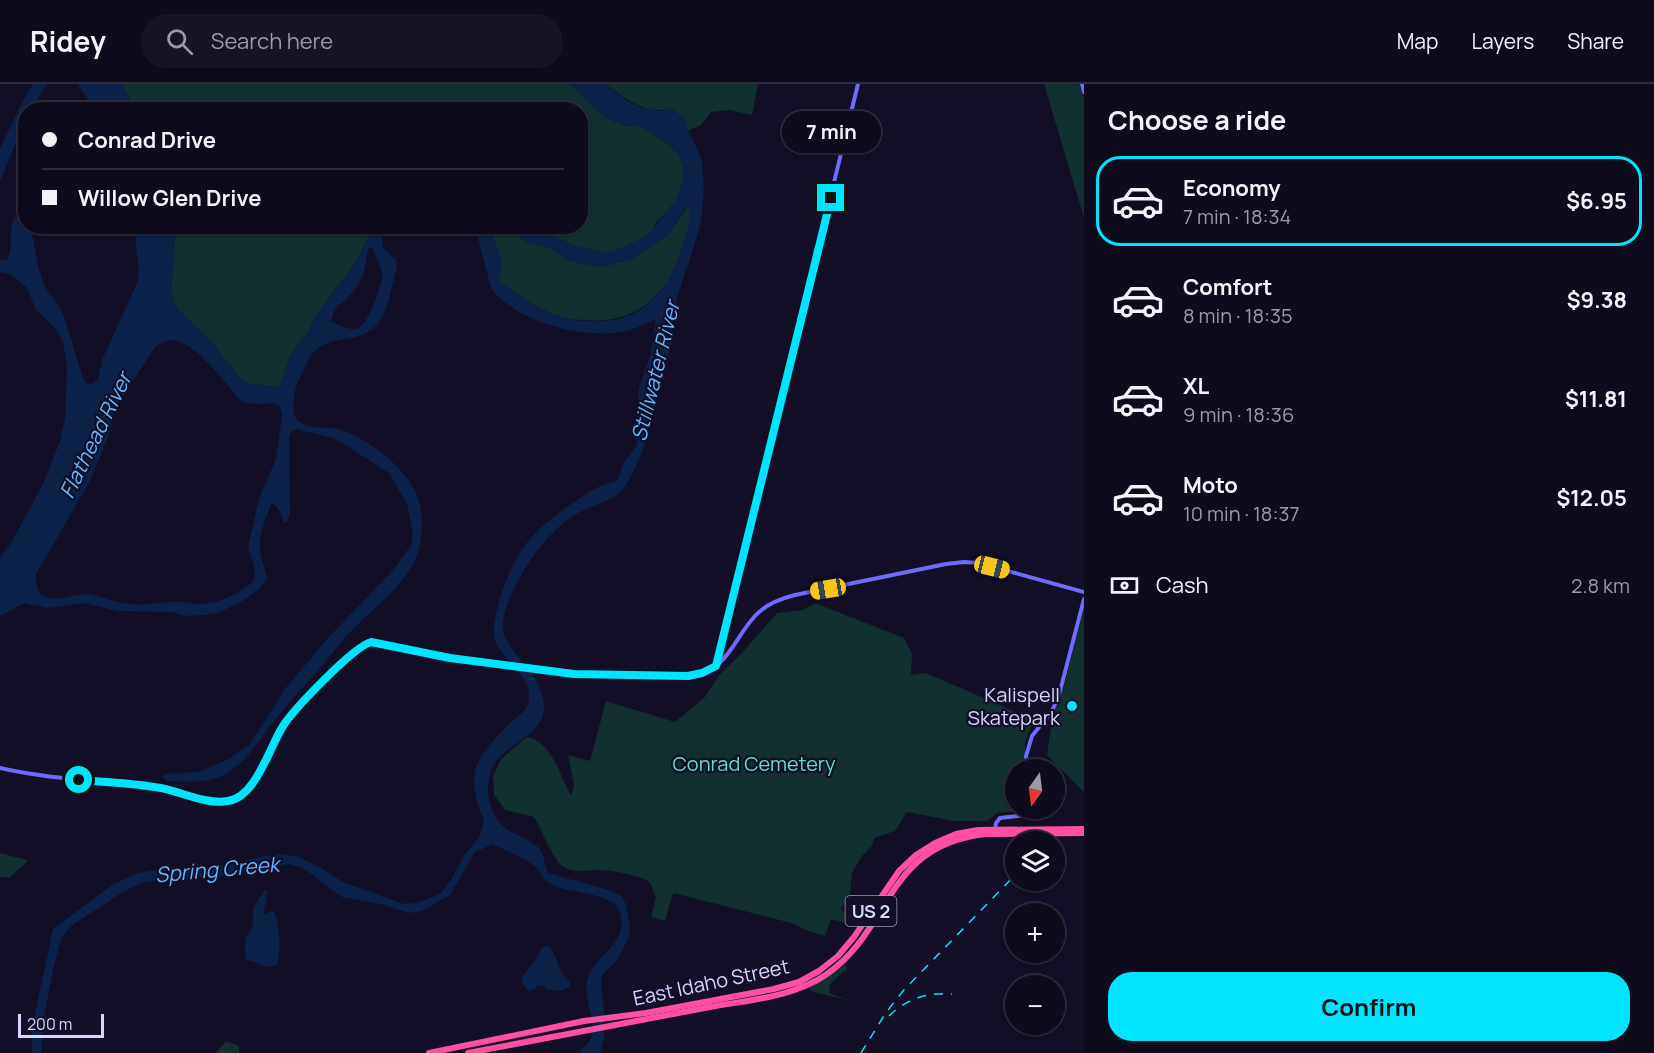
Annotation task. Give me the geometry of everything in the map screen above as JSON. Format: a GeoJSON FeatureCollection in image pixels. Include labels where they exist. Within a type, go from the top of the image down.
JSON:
{"type":"FeatureCollection","features":[{"type":"Feature","properties":{"kind":"highway","name":"East Idaho Street"},"geometry":{"type":"LineString","coordinates":[[429,1053],[584,1022],[646,1013],[782,987],[813,975],[832,962],[844,950],[893,878],[916,855],[935,843],[956,834],[995,831],[1084,831]]}},
{"type":"Feature","properties":{"kind":"highway","name":"East Idaho Street"},"geometry":{"type":"LineString","coordinates":[[468,1053],[790,992],[808,985],[827,974],[844,960],[866,932],[899,882],[924,856],[945,844],[995,831]]}},
{"type":"Feature","properties":{"kind":"highway"},"geometry":{"type":"LineString","coordinates":[[666,1016],[674,1011],[710,1001]]}},
{"type":"Feature","properties":{"kind":"highway"},"geometry":{"type":"LineString","coordinates":[[609,1026],[646,1013]]}},
{"type":"Feature","properties":{"kind":"main road"},"geometry":{"type":"LineString","coordinates":[[716,666],[858,84]]}},
{"type":"Feature","properties":{"kind":"main road"},"geometry":{"type":"LineString","coordinates":[[1082,84],[1084,92]]}},
{"type":"Feature","properties":{"kind":"main road"},"geometry":{"type":"LineString","coordinates":[[0,768],[45,777],[157,787],[214,801],[231,801],[243,795],[252,785],[277,736],[294,710],[367,643],[378,642],[441,657],[586,675],[682,676],[702,673],[716,666],[729,655],[755,616],[777,600],[946,564],[979,563],[1084,592]]}},
{"type":"Feature","properties":{"kind":"main road"},"geometry":{"type":"LineString","coordinates":[[1026,759],[1034,732],[1052,711],[1059,696],[1084,599]]}},
{"type":"Feature","properties":{"kind":"main road"},"geometry":{"type":"LineString","coordinates":[[995,831],[1000,818],[1005,817]]}},
{"type":"Feature","properties":{"kind":"green space"},"geometry":{"type":"Polygon","coordinates":[[[122,84],[570,84],[604,117],[626,126],[640,125],[670,145],[679,156],[683,168],[683,181],[678,197],[647,236],[608,253],[585,249],[548,234],[588,234],[588,102],[131,102],[122,84]]]}},
{"type":"Feature","properties":{"kind":"green space"},"geometry":{"type":"Polygon","coordinates":[[[605,84],[758,84],[752,115],[729,110],[711,112],[701,125],[687,131],[684,117],[672,109],[644,108],[605,84]]]}},
{"type":"Feature","properties":{"kind":"green space"},"geometry":{"type":"Polygon","coordinates":[[[1044,84],[1079,84],[1084,99],[1084,218],[1044,84]]]}},
{"type":"Feature","properties":{"kind":"green space"},"geometry":{"type":"Polygon","coordinates":[[[688,206],[691,219],[684,245],[669,278],[660,292],[648,303],[621,317],[604,320],[578,320],[561,317],[535,305],[498,281],[499,253],[492,234],[516,234],[527,242],[550,248],[567,260],[600,267],[633,259],[668,235],[688,206]]]}},
{"type":"Feature","properties":{"kind":"green space"},"geometry":{"type":"Polygon","coordinates":[[[174,234],[370,234],[356,262],[315,317],[310,329],[295,349],[277,387],[250,384],[240,379],[211,341],[180,312],[174,302],[171,288],[174,234]]]}},
{"type":"Feature","properties":{"kind":"green space","name":"Conrad Cemetery"},"geometry":{"type":"Polygon","coordinates":[[[815,603],[904,638],[912,654],[911,675],[926,673],[1034,720],[1025,742],[1025,759],[1005,759],[1005,812],[997,813],[987,821],[954,821],[907,812],[895,831],[874,838],[872,846],[862,856],[852,873],[850,895],[841,909],[849,919],[846,923],[831,919],[825,936],[795,924],[673,893],[665,921],[651,917],[656,897],[650,882],[619,872],[575,871],[562,866],[534,817],[505,810],[494,795],[493,776],[501,759],[527,737],[542,744],[548,751],[572,794],[574,785],[568,755],[590,761],[606,701],[675,722],[705,697],[720,674],[777,613],[803,610],[815,603]]]}},
{"type":"Feature","properties":{"kind":"green space"},"geometry":{"type":"Polygon","coordinates":[[[1084,608],[1084,792],[1065,773],[1065,759],[1051,759],[1047,755],[1053,713],[1061,697],[1084,608]]]}},
{"type":"Feature","properties":{"kind":"green space"},"geometry":{"type":"Polygon","coordinates":[[[0,853],[27,860],[9,878],[0,877],[0,853]]]}},
{"type":"Feature","properties":{"kind":"green space"},"geometry":{"type":"Polygon","coordinates":[[[843,965],[847,967],[846,973],[844,971],[829,985],[829,993],[849,1000],[809,990],[810,987],[843,965]]]}},
{"type":"Feature","properties":{"kind":"green space"},"geometry":{"type":"Polygon","coordinates":[[[226,1041],[239,1046],[239,1053],[216,1053],[226,1041]]]}},
{"type":"Feature","properties":{"kind":"water"},"geometry":{"type":"Polygon","coordinates":[[[33,84],[47,84],[35,102],[22,102],[33,84]]]}},
{"type":"Feature","properties":{"kind":"water"},"geometry":{"type":"Polygon","coordinates":[[[77,84],[122,84],[131,102],[90,102],[77,84]]]}},
{"type":"Feature","properties":{"kind":"water"},"geometry":{"type":"Polygon","coordinates":[[[570,84],[605,84],[629,102],[642,108],[660,111],[672,108],[679,115],[684,116],[701,158],[703,169],[700,227],[678,295],[670,349],[651,409],[647,438],[627,484],[607,501],[563,523],[540,547],[512,592],[503,621],[504,632],[508,642],[538,684],[543,696],[544,709],[537,726],[497,760],[492,768],[488,784],[489,800],[494,815],[504,827],[539,848],[548,873],[609,890],[621,896],[626,904],[630,928],[628,939],[617,960],[603,974],[601,981],[605,1036],[600,1053],[578,1053],[590,1040],[593,1029],[586,988],[587,981],[594,967],[619,936],[621,915],[616,906],[607,900],[557,887],[548,882],[533,865],[493,844],[475,852],[450,895],[422,911],[409,913],[380,904],[342,897],[303,868],[289,864],[219,877],[141,883],[71,926],[62,937],[45,1011],[41,1053],[32,1053],[32,1028],[53,929],[112,885],[137,873],[166,868],[227,865],[280,854],[299,857],[343,882],[404,904],[420,902],[441,893],[465,854],[480,836],[484,819],[475,791],[476,768],[480,757],[493,741],[525,710],[529,698],[526,682],[495,640],[494,625],[500,599],[519,554],[537,531],[561,511],[595,489],[617,481],[623,464],[636,447],[641,423],[639,387],[651,352],[656,319],[626,331],[592,333],[553,326],[517,311],[491,288],[477,234],[492,234],[502,260],[498,281],[550,313],[580,320],[616,319],[635,313],[650,302],[662,288],[680,253],[691,214],[687,206],[668,235],[633,259],[600,267],[567,260],[550,248],[527,242],[516,234],[548,234],[570,244],[608,253],[647,236],[678,197],[683,181],[683,168],[679,156],[670,145],[640,125],[626,126],[604,117],[570,84]]]}},
{"type":"Feature","properties":{"kind":"water"},"geometry":{"type":"Polygon","coordinates":[[[18,110],[18,138],[0,181],[0,149],[18,110]]]}},
{"type":"Feature","properties":{"kind":"water","name":"Flathead River"},"geometry":{"type":"Polygon","coordinates":[[[18,216],[18,234],[32,234],[38,266],[45,287],[60,307],[83,378],[86,383],[92,384],[98,380],[102,360],[137,283],[139,271],[135,234],[174,234],[171,288],[174,302],[180,311],[211,341],[240,379],[250,384],[277,387],[295,349],[310,329],[315,317],[356,262],[370,234],[381,234],[383,248],[396,260],[397,267],[390,296],[379,322],[366,333],[328,343],[315,351],[308,360],[297,384],[293,407],[294,414],[300,422],[309,426],[339,429],[362,439],[395,464],[404,474],[420,503],[421,541],[416,559],[399,584],[347,635],[248,756],[229,772],[215,779],[183,782],[167,781],[162,776],[198,772],[225,761],[250,744],[285,689],[328,638],[393,570],[411,545],[413,535],[407,504],[389,473],[336,439],[296,429],[289,436],[290,514],[287,522],[283,522],[279,510],[273,503],[271,504],[260,539],[267,579],[258,590],[241,602],[218,613],[188,616],[171,612],[118,611],[84,603],[48,608],[24,603],[0,616],[0,557],[11,543],[44,482],[60,441],[65,418],[67,368],[63,342],[56,329],[36,310],[27,288],[11,274],[0,272],[0,260],[6,260],[9,255],[12,222],[18,216]],[[372,247],[369,248],[359,283],[336,309],[332,322],[352,329],[360,326],[370,314],[383,274],[372,247]],[[170,340],[156,346],[115,408],[108,437],[90,481],[36,574],[37,586],[41,594],[47,598],[89,594],[134,605],[174,602],[202,604],[226,598],[241,591],[254,581],[255,570],[248,547],[259,499],[275,461],[282,413],[279,406],[274,403],[242,402],[200,355],[180,342],[170,340]]]}},
{"type":"Feature","properties":{"kind":"water"},"geometry":{"type":"Polygon","coordinates":[[[264,891],[268,891],[263,915],[273,911],[279,937],[277,965],[267,967],[245,959],[245,938],[253,926],[253,908],[264,891]]]}},
{"type":"Feature","properties":{"kind":"water"},"geometry":{"type":"Polygon","coordinates":[[[547,945],[551,948],[562,973],[570,982],[569,987],[560,991],[548,990],[538,985],[528,991],[521,981],[523,976],[541,948],[547,945]]]}},
{"type":"Feature","properties":{"kind":"railway"},"geometry":{"type":"LineString","coordinates":[[861,1053],[885,1014],[903,991],[1005,885]]}},
{"type":"Feature","properties":{"kind":"railway"},"geometry":{"type":"LineString","coordinates":[[889,1016],[903,1005],[918,998],[934,994],[952,994]]}},
{"type":"Feature","properties":{"kind":"place","name":"Kalispell Skatepark"},"geometry":{"type":"Point","coordinates":[1072,706]}},
{"type":"Feature","properties":{"kind":"route"},"geometry":{"type":"LineString","coordinates":[[79,780],[157,787],[214,801],[225,802],[235,799],[243,795],[252,785],[282,727],[294,710],[350,657],[371,642],[381,642],[450,658],[586,675],[688,676],[707,672],[716,666],[831,198]]}},
{"type":"Feature","properties":{"kind":"water label","name":"Stillwater River"},"geometry":{"type":"Point","coordinates":[655,371]}},
{"type":"Feature","properties":{"kind":"water label","name":"Spring Creek"},"geometry":{"type":"Point","coordinates":[217,869]}}]}
